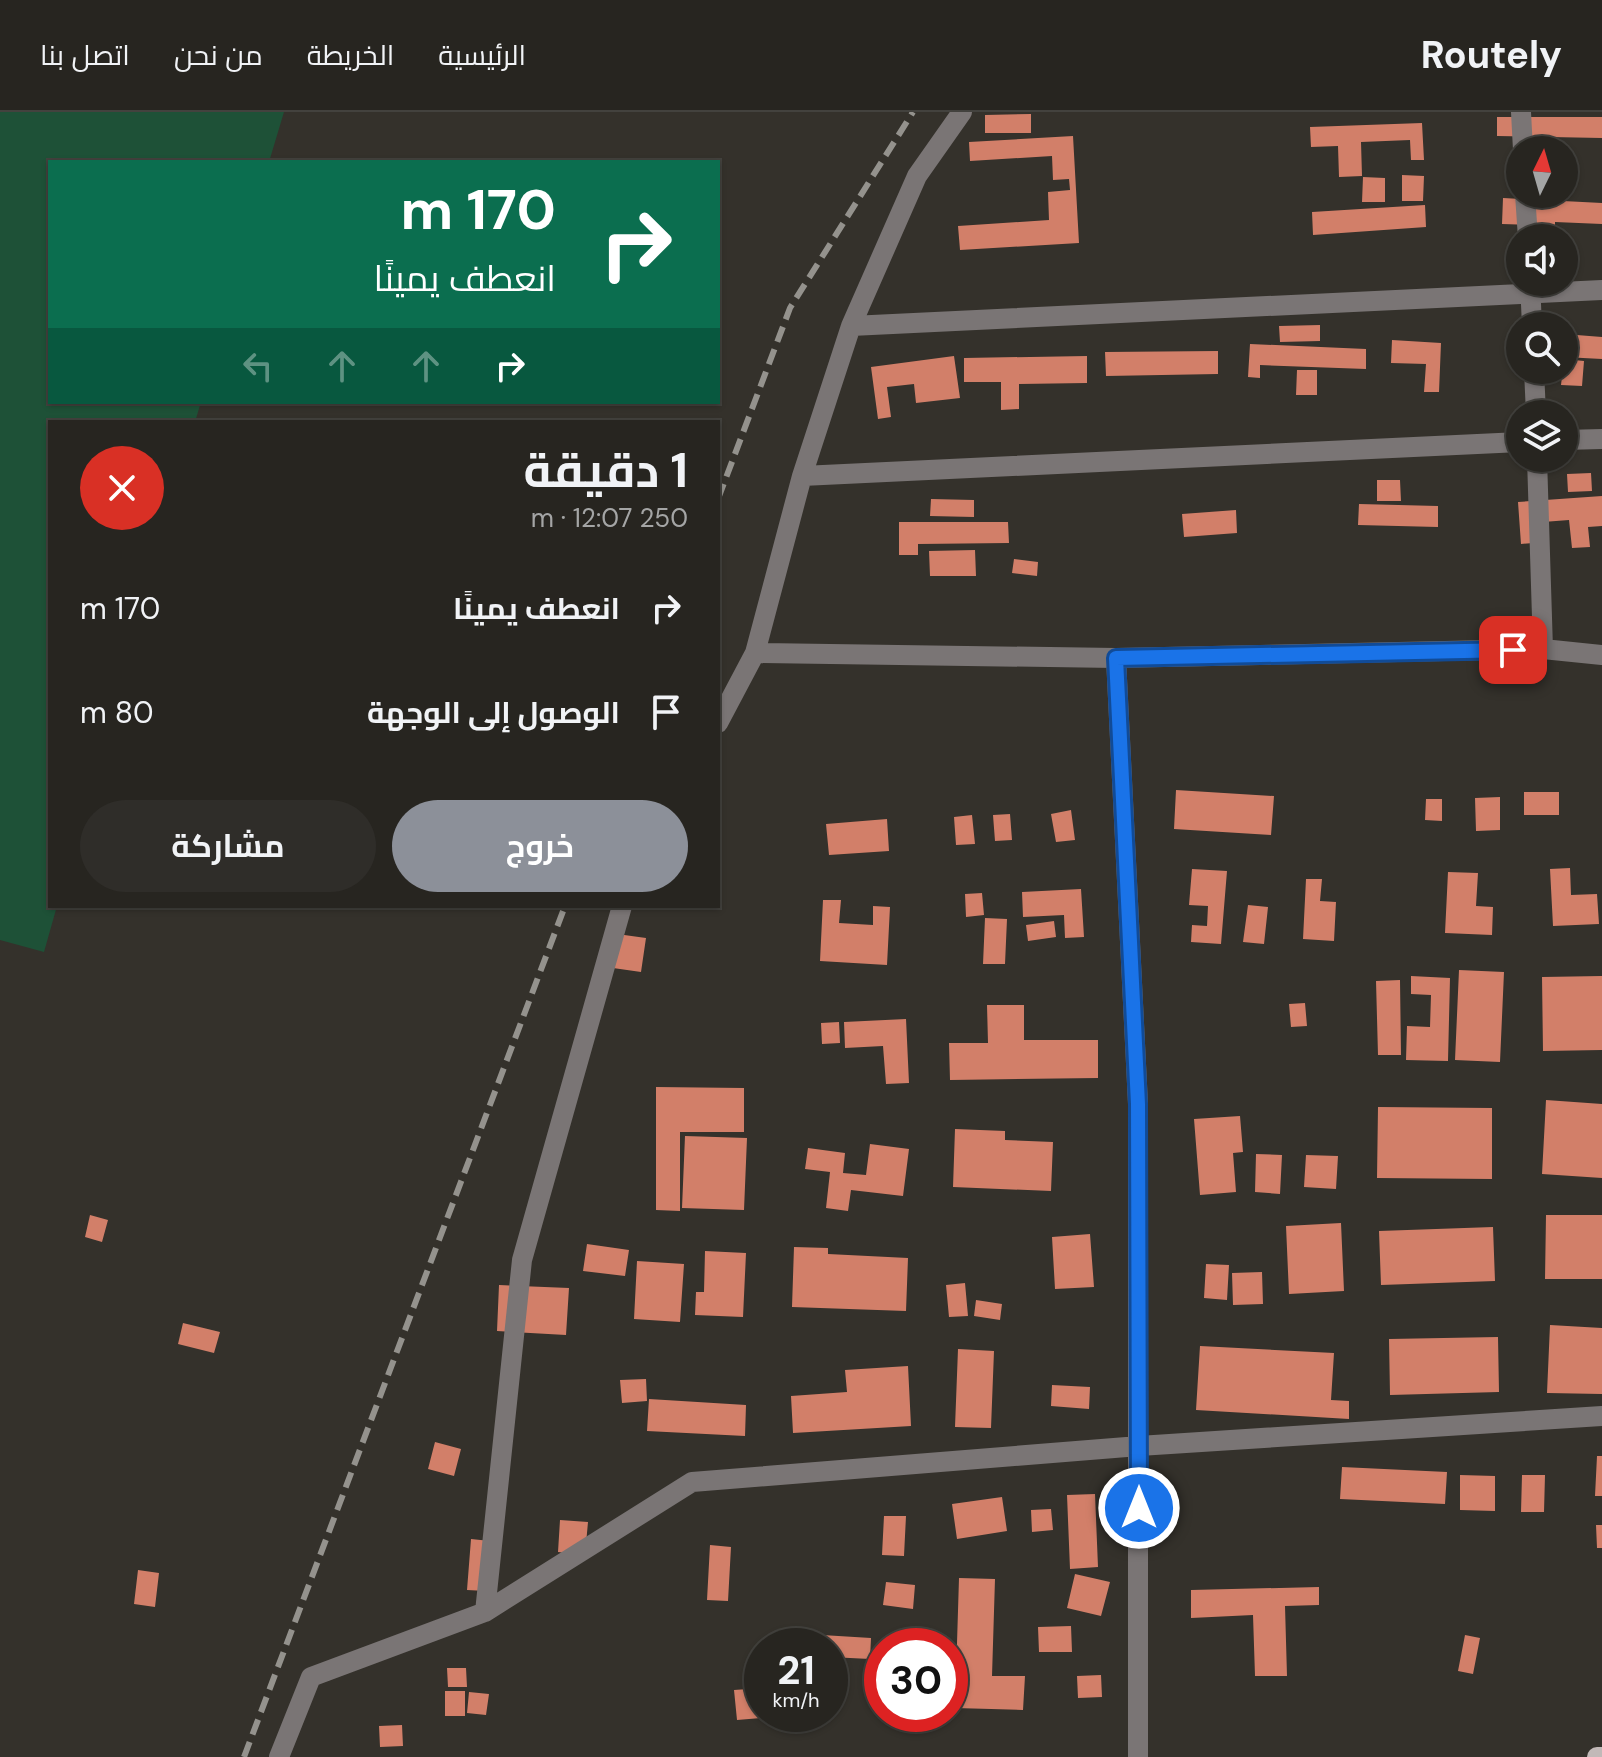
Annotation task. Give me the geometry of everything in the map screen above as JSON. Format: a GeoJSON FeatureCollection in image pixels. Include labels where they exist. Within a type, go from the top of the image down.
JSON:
{"type":"FeatureCollection","features":[{"type":"Feature","properties":{"kind":"street"},"geometry":{"type":"LineString","coordinates":[[720,719],[755,653],[802,476],[851,326],[917,176],[962,112]]}},
{"type":"Feature","properties":{"kind":"street"},"geometry":{"type":"LineString","coordinates":[[1521,112],[1522,136]]}},
{"type":"Feature","properties":{"kind":"street"},"geometry":{"type":"LineString","coordinates":[[851,326],[1506,288]]}},
{"type":"Feature","properties":{"kind":"street"},"geometry":{"type":"LineString","coordinates":[[1578,289],[1602,290]]}},
{"type":"Feature","properties":{"kind":"street"},"geometry":{"type":"LineString","coordinates":[[1578,440],[1602,439]]}},
{"type":"Feature","properties":{"kind":"street"},"geometry":{"type":"LineString","coordinates":[[802,476],[1506,443]]}},
{"type":"Feature","properties":{"kind":"street"},"geometry":{"type":"LineString","coordinates":[[1537,472],[1543,649]]}},
{"type":"Feature","properties":{"kind":"street"},"geometry":{"type":"LineString","coordinates":[[755,653],[1116,658],[1543,649],[1602,655]]}},
{"type":"Feature","properties":{"kind":"street"},"geometry":{"type":"LineString","coordinates":[[1116,658],[1138,1104],[1138,1757]]}},
{"type":"Feature","properties":{"kind":"street"},"geometry":{"type":"LineString","coordinates":[[485,1612],[522,1260],[621,908]]}},
{"type":"Feature","properties":{"kind":"street"},"geometry":{"type":"LineString","coordinates":[[279,1757],[311,1677],[485,1612],[692,1482],[1139,1446],[1602,1416]]}},
{"type":"Feature","properties":{"kind":"green space"},"geometry":{"type":"Polygon","coordinates":[[[0,112],[284,112],[270,160],[48,160],[48,404],[200,404],[196,420],[48,420],[48,908],[56,908],[44,952],[0,940],[0,112]]]}},
{"type":"Feature","properties":{"kind":"building"},"geometry":{"type":"Polygon","coordinates":[[[1031,114],[1031,133],[985,133],[985,115],[1031,114]]]}},
{"type":"Feature","properties":{"kind":"building"},"geometry":{"type":"Polygon","coordinates":[[[1497,117],[1602,117],[1602,138],[1497,136],[1497,117]]]}},
{"type":"Feature","properties":{"kind":"building"},"geometry":{"type":"Polygon","coordinates":[[[1422,123],[1424,160],[1411,160],[1410,140],[1361,142],[1362,176],[1339,177],[1338,146],[1311,147],[1310,127],[1422,123]]]}},
{"type":"Feature","properties":{"kind":"building"},"geometry":{"type":"Polygon","coordinates":[[[1073,136],[1079,243],[960,250],[958,226],[1049,220],[1048,192],[1070,190],[1069,179],[1053,180],[1052,156],[970,161],[969,142],[1073,136]]]}},
{"type":"Feature","properties":{"kind":"building"},"geometry":{"type":"Polygon","coordinates":[[[1402,175],[1424,176],[1423,201],[1402,201],[1402,175]]]}},
{"type":"Feature","properties":{"kind":"building"},"geometry":{"type":"Polygon","coordinates":[[[1363,177],[1385,178],[1385,202],[1362,202],[1363,177]]]}},
{"type":"Feature","properties":{"kind":"building"},"geometry":{"type":"Polygon","coordinates":[[[1503,198],[1506,198],[1506,208],[1578,208],[1578,202],[1602,203],[1602,224],[1502,224],[1503,198]]]}},
{"type":"Feature","properties":{"kind":"building"},"geometry":{"type":"Polygon","coordinates":[[[1425,205],[1426,227],[1313,235],[1312,212],[1425,205]]]}},
{"type":"Feature","properties":{"kind":"building"},"geometry":{"type":"Polygon","coordinates":[[[1320,325],[1320,341],[1280,342],[1279,326],[1320,325]]]}},
{"type":"Feature","properties":{"kind":"building"},"geometry":{"type":"Polygon","coordinates":[[[1578,335],[1602,337],[1602,359],[1578,358],[1578,335]]]}},
{"type":"Feature","properties":{"kind":"building"},"geometry":{"type":"Polygon","coordinates":[[[1392,340],[1441,343],[1439,392],[1424,392],[1426,364],[1391,363],[1392,340]]]}},
{"type":"Feature","properties":{"kind":"building"},"geometry":{"type":"Polygon","coordinates":[[[1250,344],[1366,349],[1366,369],[1260,365],[1260,378],[1248,377],[1250,344]]]}},
{"type":"Feature","properties":{"kind":"building"},"geometry":{"type":"Polygon","coordinates":[[[1218,351],[1218,374],[1106,376],[1105,352],[1218,351]]]}},
{"type":"Feature","properties":{"kind":"building"},"geometry":{"type":"Polygon","coordinates":[[[954,356],[960,398],[916,403],[914,384],[887,387],[891,417],[878,419],[871,367],[954,356]]]}},
{"type":"Feature","properties":{"kind":"building"},"geometry":{"type":"Polygon","coordinates":[[[1087,356],[1087,383],[1019,384],[1019,409],[1001,410],[1001,382],[964,382],[964,358],[1087,356]]]}},
{"type":"Feature","properties":{"kind":"building"},"geometry":{"type":"Polygon","coordinates":[[[1578,360],[1584,361],[1582,386],[1561,385],[1578,384],[1578,360]]]}},
{"type":"Feature","properties":{"kind":"building"},"geometry":{"type":"Polygon","coordinates":[[[1297,370],[1317,370],[1317,395],[1296,395],[1297,370]]]}},
{"type":"Feature","properties":{"kind":"building"},"geometry":{"type":"Polygon","coordinates":[[[1591,473],[1592,491],[1568,492],[1567,474],[1591,473]]]}},
{"type":"Feature","properties":{"kind":"building"},"geometry":{"type":"Polygon","coordinates":[[[1377,480],[1400,480],[1401,501],[1377,501],[1377,480]]]}},
{"type":"Feature","properties":{"kind":"building"},"geometry":{"type":"Polygon","coordinates":[[[1602,496],[1602,526],[1588,527],[1590,547],[1572,548],[1569,520],[1543,522],[1545,542],[1521,544],[1518,502],[1602,496]]]}},
{"type":"Feature","properties":{"kind":"building"},"geometry":{"type":"Polygon","coordinates":[[[931,499],[974,500],[974,517],[930,516],[931,499]]]}},
{"type":"Feature","properties":{"kind":"building"},"geometry":{"type":"Polygon","coordinates":[[[1359,504],[1438,506],[1438,527],[1358,525],[1359,504]]]}},
{"type":"Feature","properties":{"kind":"building"},"geometry":{"type":"Polygon","coordinates":[[[1236,510],[1237,533],[1184,537],[1182,514],[1236,510]]]}},
{"type":"Feature","properties":{"kind":"building"},"geometry":{"type":"Polygon","coordinates":[[[899,522],[1008,522],[1009,543],[918,544],[918,555],[899,555],[899,522]]]}},
{"type":"Feature","properties":{"kind":"building"},"geometry":{"type":"Polygon","coordinates":[[[975,550],[976,576],[930,576],[929,551],[975,550]]]}},
{"type":"Feature","properties":{"kind":"building"},"geometry":{"type":"Polygon","coordinates":[[[1014,559],[1038,562],[1037,576],[1012,573],[1014,559]]]}},
{"type":"Feature","properties":{"kind":"building"},"geometry":{"type":"Polygon","coordinates":[[[1176,790],[1274,796],[1271,835],[1174,829],[1176,790]]]}},
{"type":"Feature","properties":{"kind":"building"},"geometry":{"type":"Polygon","coordinates":[[[1524,792],[1559,792],[1559,815],[1524,815],[1524,792]]]}},
{"type":"Feature","properties":{"kind":"building"},"geometry":{"type":"Polygon","coordinates":[[[1500,797],[1500,830],[1476,831],[1475,798],[1500,797]]]}},
{"type":"Feature","properties":{"kind":"building"},"geometry":{"type":"Polygon","coordinates":[[[1426,799],[1442,799],[1442,821],[1425,820],[1426,799]]]}},
{"type":"Feature","properties":{"kind":"building"},"geometry":{"type":"Polygon","coordinates":[[[1071,810],[1075,840],[1056,842],[1051,814],[1071,810]]]}},
{"type":"Feature","properties":{"kind":"building"},"geometry":{"type":"Polygon","coordinates":[[[1010,814],[1012,840],[995,841],[993,815],[1010,814]]]}},
{"type":"Feature","properties":{"kind":"building"},"geometry":{"type":"Polygon","coordinates":[[[972,815],[975,844],[956,845],[954,817],[972,815]]]}},
{"type":"Feature","properties":{"kind":"building"},"geometry":{"type":"Polygon","coordinates":[[[887,819],[889,851],[829,855],[826,824],[887,819]]]}},
{"type":"Feature","properties":{"kind":"building"},"geometry":{"type":"Polygon","coordinates":[[[1570,868],[1571,895],[1597,894],[1599,924],[1553,926],[1550,869],[1570,868]]]}},
{"type":"Feature","properties":{"kind":"building"},"geometry":{"type":"Polygon","coordinates":[[[1192,869],[1227,871],[1221,944],[1191,942],[1192,925],[1207,926],[1208,906],[1189,905],[1192,869]]]}},
{"type":"Feature","properties":{"kind":"building"},"geometry":{"type":"Polygon","coordinates":[[[1448,872],[1478,873],[1476,906],[1493,907],[1492,935],[1445,933],[1448,872]]]}},
{"type":"Feature","properties":{"kind":"building"},"geometry":{"type":"Polygon","coordinates":[[[1306,879],[1322,879],[1320,901],[1336,902],[1334,941],[1303,939],[1306,879]]]}},
{"type":"Feature","properties":{"kind":"building"},"geometry":{"type":"Polygon","coordinates":[[[1081,889],[1084,937],[1065,938],[1064,915],[1023,917],[1022,892],[1081,889]]]}},
{"type":"Feature","properties":{"kind":"building"},"geometry":{"type":"Polygon","coordinates":[[[982,893],[984,915],[966,917],[965,894],[982,893]]]}},
{"type":"Feature","properties":{"kind":"building"},"geometry":{"type":"Polygon","coordinates":[[[823,900],[841,900],[839,923],[873,925],[873,906],[890,907],[887,965],[820,961],[823,900]]]}},
{"type":"Feature","properties":{"kind":"building"},"geometry":{"type":"Polygon","coordinates":[[[1248,905],[1268,907],[1264,944],[1243,942],[1248,905]]]}},
{"type":"Feature","properties":{"kind":"building"},"geometry":{"type":"Polygon","coordinates":[[[985,918],[1007,919],[1005,964],[983,964],[985,918]]]}},
{"type":"Feature","properties":{"kind":"building"},"geometry":{"type":"Polygon","coordinates":[[[1054,921],[1056,937],[1028,941],[1026,925],[1054,921]]]}},
{"type":"Feature","properties":{"kind":"building"},"geometry":{"type":"Polygon","coordinates":[[[617,934],[646,938],[641,972],[613,968],[617,934]]]}},
{"type":"Feature","properties":{"kind":"building"},"geometry":{"type":"Polygon","coordinates":[[[1459,970],[1504,972],[1500,1062],[1455,1060],[1459,970]]]}},
{"type":"Feature","properties":{"kind":"building"},"geometry":{"type":"Polygon","coordinates":[[[1411,976],[1450,978],[1448,1061],[1406,1060],[1407,1026],[1430,1027],[1431,995],[1411,994],[1411,976]]]}},
{"type":"Feature","properties":{"kind":"building"},"geometry":{"type":"Polygon","coordinates":[[[1602,976],[1602,1050],[1543,1051],[1542,977],[1602,976]]]}},
{"type":"Feature","properties":{"kind":"building"},"geometry":{"type":"Polygon","coordinates":[[[1400,980],[1401,1055],[1378,1055],[1376,981],[1400,980]]]}},
{"type":"Feature","properties":{"kind":"building"},"geometry":{"type":"Polygon","coordinates":[[[1305,1003],[1307,1026],[1291,1027],[1289,1004],[1305,1003]]]}},
{"type":"Feature","properties":{"kind":"building"},"geometry":{"type":"Polygon","coordinates":[[[987,1005],[1024,1005],[1024,1040],[1098,1040],[1098,1078],[950,1080],[949,1043],[988,1043],[987,1005]]]}},
{"type":"Feature","properties":{"kind":"building"},"geometry":{"type":"Polygon","coordinates":[[[906,1019],[909,1083],[886,1084],[883,1046],[845,1048],[844,1022],[906,1019]]]}},
{"type":"Feature","properties":{"kind":"building"},"geometry":{"type":"Polygon","coordinates":[[[839,1022],[840,1043],[822,1044],[821,1023],[839,1022]]]}},
{"type":"Feature","properties":{"kind":"building"},"geometry":{"type":"Polygon","coordinates":[[[656,1087],[744,1088],[744,1132],[680,1132],[680,1211],[656,1210],[656,1087]]]}},
{"type":"Feature","properties":{"kind":"building"},"geometry":{"type":"Polygon","coordinates":[[[1546,1100],[1602,1104],[1602,1178],[1542,1174],[1546,1100]]]}},
{"type":"Feature","properties":{"kind":"building"},"geometry":{"type":"Polygon","coordinates":[[[1378,1107],[1492,1108],[1492,1179],[1377,1178],[1378,1107]]]}},
{"type":"Feature","properties":{"kind":"building"},"geometry":{"type":"Polygon","coordinates":[[[1240,1116],[1243,1152],[1233,1153],[1236,1192],[1200,1195],[1194,1119],[1240,1116]]]}},
{"type":"Feature","properties":{"kind":"building"},"geometry":{"type":"Polygon","coordinates":[[[955,1129],[1005,1131],[1005,1140],[1053,1142],[1051,1191],[953,1187],[955,1129]]]}},
{"type":"Feature","properties":{"kind":"building"},"geometry":{"type":"Polygon","coordinates":[[[685,1136],[747,1138],[744,1210],[682,1208],[685,1136]]]}},
{"type":"Feature","properties":{"kind":"building"},"geometry":{"type":"Polygon","coordinates":[[[870,1144],[909,1149],[903,1196],[851,1190],[848,1211],[826,1208],[830,1172],[805,1169],[808,1148],[845,1153],[843,1173],[866,1175],[870,1144]]]}},
{"type":"Feature","properties":{"kind":"building"},"geometry":{"type":"Polygon","coordinates":[[[1256,1154],[1282,1155],[1280,1194],[1255,1192],[1256,1154]]]}},
{"type":"Feature","properties":{"kind":"building"},"geometry":{"type":"Polygon","coordinates":[[[1306,1155],[1338,1156],[1336,1189],[1304,1187],[1306,1155]]]}},
{"type":"Feature","properties":{"kind":"building"},"geometry":{"type":"Polygon","coordinates":[[[90,1215],[108,1220],[102,1242],[85,1237],[90,1215]]]}},
{"type":"Feature","properties":{"kind":"building"},"geometry":{"type":"Polygon","coordinates":[[[1546,1215],[1602,1215],[1602,1279],[1545,1279],[1546,1215]]]}},
{"type":"Feature","properties":{"kind":"building"},"geometry":{"type":"Polygon","coordinates":[[[1341,1223],[1344,1291],[1289,1294],[1286,1226],[1341,1223]]]}},
{"type":"Feature","properties":{"kind":"building"},"geometry":{"type":"Polygon","coordinates":[[[1493,1227],[1495,1281],[1381,1285],[1379,1231],[1493,1227]]]}},
{"type":"Feature","properties":{"kind":"building"},"geometry":{"type":"Polygon","coordinates":[[[1090,1234],[1094,1287],[1055,1289],[1052,1237],[1090,1234]]]}},
{"type":"Feature","properties":{"kind":"building"},"geometry":{"type":"Polygon","coordinates":[[[587,1244],[629,1250],[625,1276],[583,1271],[587,1244]]]}},
{"type":"Feature","properties":{"kind":"building"},"geometry":{"type":"Polygon","coordinates":[[[794,1247],[828,1248],[828,1254],[908,1258],[906,1311],[792,1307],[794,1247]]]}},
{"type":"Feature","properties":{"kind":"building"},"geometry":{"type":"Polygon","coordinates":[[[705,1251],[746,1253],[743,1317],[695,1315],[696,1292],[704,1292],[705,1251]]]}},
{"type":"Feature","properties":{"kind":"building"},"geometry":{"type":"Polygon","coordinates":[[[637,1261],[684,1264],[680,1322],[634,1319],[637,1261]]]}},
{"type":"Feature","properties":{"kind":"building"},"geometry":{"type":"Polygon","coordinates":[[[1206,1264],[1229,1265],[1227,1300],[1204,1298],[1206,1264]]]}},
{"type":"Feature","properties":{"kind":"building"},"geometry":{"type":"Polygon","coordinates":[[[1262,1272],[1263,1304],[1233,1305],[1232,1273],[1262,1272]]]}},
{"type":"Feature","properties":{"kind":"building"},"geometry":{"type":"Polygon","coordinates":[[[965,1283],[968,1316],[949,1317],[946,1285],[965,1283]]]}},
{"type":"Feature","properties":{"kind":"building"},"geometry":{"type":"Polygon","coordinates":[[[499,1285],[569,1288],[566,1335],[497,1331],[499,1285]]]}},
{"type":"Feature","properties":{"kind":"building"},"geometry":{"type":"Polygon","coordinates":[[[976,1300],[1002,1304],[1000,1320],[974,1316],[976,1300]]]}},
{"type":"Feature","properties":{"kind":"building"},"geometry":{"type":"Polygon","coordinates":[[[183,1323],[220,1332],[214,1353],[178,1344],[183,1323]]]}},
{"type":"Feature","properties":{"kind":"building"},"geometry":{"type":"Polygon","coordinates":[[[1550,1325],[1602,1328],[1602,1394],[1547,1393],[1550,1325]]]}},
{"type":"Feature","properties":{"kind":"building"},"geometry":{"type":"Polygon","coordinates":[[[1498,1337],[1499,1392],[1390,1395],[1389,1339],[1498,1337]]]}},
{"type":"Feature","properties":{"kind":"building"},"geometry":{"type":"Polygon","coordinates":[[[1200,1346],[1334,1353],[1331,1400],[1349,1401],[1349,1419],[1196,1410],[1200,1346]]]}},
{"type":"Feature","properties":{"kind":"building"},"geometry":{"type":"Polygon","coordinates":[[[958,1349],[994,1351],[991,1428],[955,1427],[958,1349]]]}},
{"type":"Feature","properties":{"kind":"building"},"geometry":{"type":"Polygon","coordinates":[[[908,1366],[911,1426],[793,1433],[791,1396],[847,1392],[845,1370],[908,1366]]]}},
{"type":"Feature","properties":{"kind":"building"},"geometry":{"type":"Polygon","coordinates":[[[646,1379],[647,1401],[622,1403],[620,1380],[646,1379]]]}},
{"type":"Feature","properties":{"kind":"building"},"geometry":{"type":"Polygon","coordinates":[[[1052,1385],[1090,1387],[1089,1409],[1051,1406],[1052,1385]]]}},
{"type":"Feature","properties":{"kind":"building"},"geometry":{"type":"Polygon","coordinates":[[[649,1399],[746,1405],[745,1436],[647,1431],[649,1399]]]}},
{"type":"Feature","properties":{"kind":"building"},"geometry":{"type":"Polygon","coordinates":[[[435,1442],[461,1449],[454,1476],[428,1469],[435,1442]]]}},
{"type":"Feature","properties":{"kind":"building"},"geometry":{"type":"Polygon","coordinates":[[[1597,1456],[1602,1456],[1602,1496],[1595,1496],[1597,1456]]]}},
{"type":"Feature","properties":{"kind":"building"},"geometry":{"type":"Polygon","coordinates":[[[1342,1467],[1447,1472],[1445,1504],[1340,1499],[1342,1467]]]}},
{"type":"Feature","properties":{"kind":"building"},"geometry":{"type":"Polygon","coordinates":[[[1460,1475],[1495,1476],[1495,1511],[1460,1510],[1460,1475]]]}},
{"type":"Feature","properties":{"kind":"building"},"geometry":{"type":"Polygon","coordinates":[[[1522,1475],[1545,1475],[1544,1512],[1521,1512],[1522,1475]]]}},
{"type":"Feature","properties":{"kind":"building"},"geometry":{"type":"Polygon","coordinates":[[[1095,1494],[1098,1567],[1070,1569],[1067,1495],[1095,1494]]]}},
{"type":"Feature","properties":{"kind":"building"},"geometry":{"type":"Polygon","coordinates":[[[1002,1497],[1007,1531],[957,1539],[952,1504],[1002,1497]]]}},
{"type":"Feature","properties":{"kind":"building"},"geometry":{"type":"Polygon","coordinates":[[[1051,1509],[1053,1530],[1032,1532],[1031,1510],[1051,1509]]]}},
{"type":"Feature","properties":{"kind":"building"},"geometry":{"type":"Polygon","coordinates":[[[884,1516],[906,1516],[904,1556],[882,1555],[884,1516]]]}},
{"type":"Feature","properties":{"kind":"building"},"geometry":{"type":"Polygon","coordinates":[[[560,1520],[588,1522],[585,1555],[558,1552],[560,1520]]]}},
{"type":"Feature","properties":{"kind":"building"},"geometry":{"type":"Polygon","coordinates":[[[1596,1525],[1602,1525],[1602,1548],[1597,1548],[1596,1525]]]}},
{"type":"Feature","properties":{"kind":"building"},"geometry":{"type":"Polygon","coordinates":[[[471,1539],[490,1541],[486,1591],[467,1590],[471,1539]]]}},
{"type":"Feature","properties":{"kind":"building"},"geometry":{"type":"Polygon","coordinates":[[[710,1545],[731,1547],[728,1601],[707,1600],[710,1545]]]}},
{"type":"Feature","properties":{"kind":"building"},"geometry":{"type":"Polygon","coordinates":[[[138,1570],[159,1573],[155,1607],[134,1604],[138,1570]]]}},
{"type":"Feature","properties":{"kind":"building"},"geometry":{"type":"Polygon","coordinates":[[[1075,1574],[1110,1582],[1101,1616],[1067,1608],[1075,1574]]]}},
{"type":"Feature","properties":{"kind":"building"},"geometry":{"type":"Polygon","coordinates":[[[959,1578],[995,1579],[992,1676],[1025,1676],[1023,1710],[968,1708],[968,1628],[957,1628],[959,1578]]]}},
{"type":"Feature","properties":{"kind":"building"},"geometry":{"type":"Polygon","coordinates":[[[886,1582],[915,1585],[913,1609],[883,1605],[886,1582]]]}},
{"type":"Feature","properties":{"kind":"building"},"geometry":{"type":"Polygon","coordinates":[[[1319,1587],[1319,1605],[1285,1606],[1287,1676],[1255,1676],[1253,1615],[1191,1618],[1191,1590],[1319,1587]]]}},
{"type":"Feature","properties":{"kind":"building"},"geometry":{"type":"Polygon","coordinates":[[[1071,1626],[1072,1652],[1039,1652],[1038,1627],[1071,1626]]]}},
{"type":"Feature","properties":{"kind":"building"},"geometry":{"type":"Polygon","coordinates":[[[1465,1635],[1480,1638],[1473,1674],[1458,1671],[1465,1635]]]}},
{"type":"Feature","properties":{"kind":"building"},"geometry":{"type":"Polygon","coordinates":[[[848,1637],[864,1638],[864,1659],[848,1658],[848,1637]]]}},
{"type":"Feature","properties":{"kind":"building"},"geometry":{"type":"Polygon","coordinates":[[[447,1668],[466,1668],[467,1687],[448,1687],[447,1668]]]}},
{"type":"Feature","properties":{"kind":"building"},"geometry":{"type":"Polygon","coordinates":[[[1101,1675],[1102,1697],[1078,1698],[1077,1676],[1101,1675]]]}},
{"type":"Feature","properties":{"kind":"building"},"geometry":{"type":"Polygon","coordinates":[[[744,1689],[744,1719],[737,1720],[734,1690],[744,1689]]]}},
{"type":"Feature","properties":{"kind":"building"},"geometry":{"type":"Polygon","coordinates":[[[445,1691],[465,1691],[465,1716],[445,1716],[445,1691]]]}},
{"type":"Feature","properties":{"kind":"building"},"geometry":{"type":"Polygon","coordinates":[[[469,1692],[489,1694],[486,1715],[467,1713],[469,1692]]]}},
{"type":"Feature","properties":{"kind":"building"},"geometry":{"type":"Polygon","coordinates":[[[402,1725],[403,1746],[380,1747],[379,1726],[402,1725]]]}},
{"type":"Feature","properties":{"kind":"railway"},"geometry":{"type":"LineString","coordinates":[[720,494],[790,308],[913,112]]}},
{"type":"Feature","properties":{"kind":"railway"},"geometry":{"type":"LineString","coordinates":[[244,1757],[564,908]]}},
{"type":"Feature","properties":{"kind":"route"},"geometry":{"type":"LineString","coordinates":[[1139,1508],[1138,1104],[1116,658],[1513,650]]}}]}
